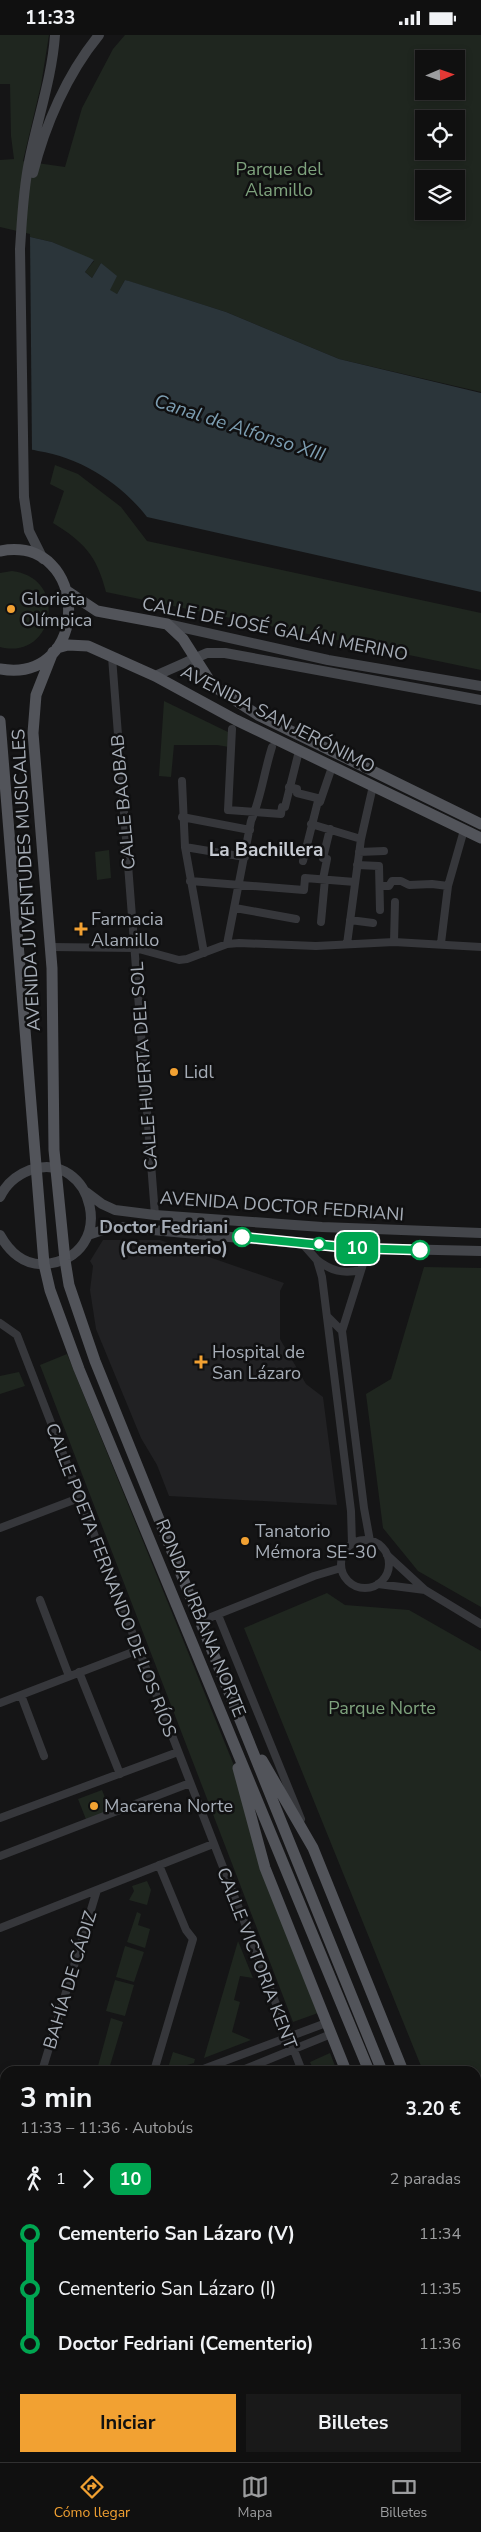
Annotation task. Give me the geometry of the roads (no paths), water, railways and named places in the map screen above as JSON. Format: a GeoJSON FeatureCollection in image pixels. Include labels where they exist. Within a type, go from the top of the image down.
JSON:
{"type":"FeatureCollection","features":[{"type":"Feature","properties":{"kind":"main road"},"geometry":{"type":"LineString","coordinates":[[0,669],[26,668],[46,659],[64,637],[70,619],[68,591],[58,573],[43,559],[29,531],[22,456],[20,265],[22,211],[55,35]]}},
{"type":"Feature","properties":{"kind":"main road"},"geometry":{"type":"LineString","coordinates":[[32,164],[60,99],[78,65],[99,35]]}},
{"type":"Feature","properties":{"kind":"main road"},"geometry":{"type":"LineString","coordinates":[[0,551],[20,551],[43,559]]}},
{"type":"Feature","properties":{"kind":"main road","name":"CALLE DE JOSÉ GALÁN MERINO"},"geometry":{"type":"LineString","coordinates":[[68,591],[97,611],[167,624],[328,660],[481,686]]}},
{"type":"Feature","properties":{"kind":"main road","name":"AVENIDA SAN JERÓNIMO"},"geometry":{"type":"LineString","coordinates":[[167,624],[183,639],[213,686],[258,715],[481,824]]}},
{"type":"Feature","properties":{"kind":"main road","name":"AVENIDA SAN JERÓNIMO"},"geometry":{"type":"LineString","coordinates":[[55,650],[68,645],[81,645],[155,676],[299,751],[481,839]]}},
{"type":"Feature","properties":{"kind":"main road","name":"AVENIDA JUVENTUDES MUSICALES"},"geometry":{"type":"LineString","coordinates":[[55,650],[36,695],[33,733],[50,947],[54,1149],[57,1170]]}},
{"type":"Feature","properties":{"kind":"main road","name":"CALLE DE JOSÉ GALÁN MERINO"},"geometry":{"type":"LineString","coordinates":[[155,676],[194,657],[207,653],[248,655],[481,700]]}},
{"type":"Feature","properties":{"kind":"main road","name":"AVENIDA JUVENTUDES MUSICALES"},"geometry":{"type":"LineString","coordinates":[[0,721],[35,1169]]}},
{"type":"Feature","properties":{"kind":"main road"},"geometry":{"type":"LineString","coordinates":[[0,1185],[35,1169],[57,1170]]}},
{"type":"Feature","properties":{"kind":"main road","name":"RONDA URBANA NORTE"},"geometry":{"type":"LineString","coordinates":[[35,1169],[44,1265],[50,1290],[79,1369],[367,2066]]}},
{"type":"Feature","properties":{"kind":"main road","name":"RONDA URBANA NORTE"},"geometry":{"type":"LineString","coordinates":[[57,1170],[64,1260],[69,1285],[95,1361],[380,2066]]}},
{"type":"Feature","properties":{"kind":"main road","name":"AVENIDA DOCTOR FEDRIANI"},"geometry":{"type":"LineString","coordinates":[[57,1170],[70,1176],[102,1205],[115,1210],[155,1215],[360,1229],[481,1233]]}},
{"type":"Feature","properties":{"kind":"main road"},"geometry":{"type":"LineString","coordinates":[[0,1197],[14,1179]]}},
{"type":"Feature","properties":{"kind":"main road"},"geometry":{"type":"LineString","coordinates":[[1,1239],[14,1254],[24,1260],[44,1265],[64,1260],[79,1250],[88,1235],[92,1217],[86,1192]]}},
{"type":"Feature","properties":{"kind":"main road","name":"AVENIDA DOCTOR FEDRIANI"},"geometry":{"type":"LineString","coordinates":[[88,1235],[112,1227],[120,1227],[365,1249],[481,1251]]}},
{"type":"Feature","properties":{"kind":"main road"},"geometry":{"type":"LineString","coordinates":[[241,1725],[313,1848],[402,2066]]}},
{"type":"Feature","properties":{"kind":"main road"},"geometry":{"type":"LineString","coordinates":[[228,1731],[265,1868],[344,2066]]}},
{"type":"Feature","properties":{"kind":"street","name":"CALLE BAOBAB"},"geometry":{"type":"LineString","coordinates":[[112,657],[135,948]]}},
{"type":"Feature","properties":{"kind":"street"},"geometry":{"type":"LineString","coordinates":[[232,729],[228,810],[281,814],[282,807],[285,807],[299,751]]}},
{"type":"Feature","properties":{"kind":"street"},"geometry":{"type":"LineString","coordinates":[[227,944],[236,908],[250,830],[272,747]]}},
{"type":"Feature","properties":{"kind":"street"},"geometry":{"type":"LineString","coordinates":[[303,861],[310,824],[332,767]]}},
{"type":"Feature","properties":{"kind":"street"},"geometry":{"type":"LineString","coordinates":[[182,781],[182,817],[185,847],[204,953]]}},
{"type":"Feature","properties":{"kind":"street"},"geometry":{"type":"LineString","coordinates":[[347,943],[361,839],[373,786]]}},
{"type":"Feature","properties":{"kind":"street"},"geometry":{"type":"LineString","coordinates":[[289,787],[297,789],[297,793],[321,799]]}},
{"type":"Feature","properties":{"kind":"street"},"geometry":{"type":"LineString","coordinates":[[182,817],[250,830]]}},
{"type":"Feature","properties":{"kind":"street"},"geometry":{"type":"LineString","coordinates":[[310,824],[361,839]]}},
{"type":"Feature","properties":{"kind":"street"},"geometry":{"type":"LineString","coordinates":[[321,922],[327,859],[323,858],[330,829]]}},
{"type":"Feature","properties":{"kind":"street"},"geometry":{"type":"LineString","coordinates":[[442,943],[448,886],[464,830]]}},
{"type":"Feature","properties":{"kind":"street"},"geometry":{"type":"LineString","coordinates":[[185,847],[245,857]]}},
{"type":"Feature","properties":{"kind":"street"},"geometry":{"type":"LineString","coordinates":[[359,852],[384,851]]}},
{"type":"Feature","properties":{"kind":"street"},"geometry":{"type":"LineString","coordinates":[[358,865],[379,866],[380,910]]}},
{"type":"Feature","properties":{"kind":"street"},"geometry":{"type":"LineString","coordinates":[[190,881],[304,891],[305,878],[355,881]]}},
{"type":"Feature","properties":{"kind":"street"},"geometry":{"type":"LineString","coordinates":[[380,885],[390,886],[392,881],[402,881],[409,885],[432,884],[448,886]]}},
{"type":"Feature","properties":{"kind":"street"},"geometry":{"type":"LineString","coordinates":[[394,902],[394,942]]}},
{"type":"Feature","properties":{"kind":"street"},"geometry":{"type":"LineString","coordinates":[[236,908],[296,919]]}},
{"type":"Feature","properties":{"kind":"street"},"geometry":{"type":"LineString","coordinates":[[350,920],[373,923]]}},
{"type":"Feature","properties":{"kind":"street"},"geometry":{"type":"LineString","coordinates":[[50,947],[135,948],[178,960],[227,944],[316,946],[394,942],[442,943],[481,947]]}},
{"type":"Feature","properties":{"kind":"street","name":"CALLE HUERTA DEL SOL"},"geometry":{"type":"LineString","coordinates":[[135,948],[155,1215]]}},
{"type":"Feature","properties":{"kind":"street"},"geometry":{"type":"LineString","coordinates":[[360,1229],[365,1249],[361,1270],[342,1331],[364,1508],[370,1541]]}},
{"type":"Feature","properties":{"kind":"street"},"geometry":{"type":"LineString","coordinates":[[301,1242],[317,1260],[330,1270],[350,1273],[361,1270]]}},
{"type":"Feature","properties":{"kind":"street"},"geometry":{"type":"LineString","coordinates":[[317,1260],[327,1316],[351,1511],[352,1544]]}},
{"type":"Feature","properties":{"kind":"street"},"geometry":{"type":"LineString","coordinates":[[327,1316],[342,1331]]}},
{"type":"Feature","properties":{"kind":"street","name":"CALLE POETA FERNANDO DE LOS RÍOS"},"geometry":{"type":"LineString","coordinates":[[0,1323],[17,1335],[213,1845]]}},
{"type":"Feature","properties":{"kind":"street"},"geometry":{"type":"LineString","coordinates":[[0,1528],[80,1498]]}},
{"type":"Feature","properties":{"kind":"street"},"geometry":{"type":"LineString","coordinates":[[424,1591],[378,1584],[363,1588],[356,1586],[349,1582],[341,1568],[343,1554],[352,1544],[370,1541],[377,1544],[424,1591],[481,1624]]}},
{"type":"Feature","properties":{"kind":"street"},"geometry":{"type":"LineString","coordinates":[[378,1584],[387,1571],[387,1555]]}},
{"type":"Feature","properties":{"kind":"street"},"geometry":{"type":"LineString","coordinates":[[201,1621],[314,1576],[341,1568]]}},
{"type":"Feature","properties":{"kind":"street"},"geometry":{"type":"LineString","coordinates":[[40,1600],[69,1676]]}},
{"type":"Feature","properties":{"kind":"street"},"geometry":{"type":"LineString","coordinates":[[218,1615],[313,1848]]}},
{"type":"Feature","properties":{"kind":"street"},"geometry":{"type":"LineString","coordinates":[[1,1701],[138,1649]]}},
{"type":"Feature","properties":{"kind":"street"},"geometry":{"type":"LineString","coordinates":[[79,1672],[120,1774]]}},
{"type":"Feature","properties":{"kind":"street"},"geometry":{"type":"LineString","coordinates":[[21,1695],[44,1756]]}},
{"type":"Feature","properties":{"kind":"street"},"geometry":{"type":"LineString","coordinates":[[0,1818],[178,1752]]}},
{"type":"Feature","properties":{"kind":"street"},"geometry":{"type":"LineString","coordinates":[[0,1856],[190,1783]]}},
{"type":"Feature","properties":{"kind":"street"},"geometry":{"type":"LineString","coordinates":[[0,1928],[213,1845]]}},
{"type":"Feature","properties":{"kind":"street","name":"CALLE VICTORIA KENT"},"geometry":{"type":"LineString","coordinates":[[213,1845],[287,2038],[300,2066]]}},
{"type":"Feature","properties":{"kind":"street"},"geometry":{"type":"LineString","coordinates":[[155,2066],[193,1939],[186,1930],[159,1865]]}},
{"type":"Feature","properties":{"kind":"street","name":"BAHÍA DE CÁDIZ"},"geometry":{"type":"LineString","coordinates":[[44,2066],[97,1890]]}},
{"type":"Feature","properties":{"kind":"street"},"geometry":{"type":"LineString","coordinates":[[211,2066],[326,2023]]}},
{"type":"Feature","properties":{"kind":"street"},"geometry":{"type":"LineString","coordinates":[[253,2066],[331,2035]]}},
{"type":"Feature","properties":{"kind":"water","name":"Canal de Alfonso XIII"},"geometry":{"type":"Polygon","coordinates":[[[0,230],[52,242],[94,260],[85,272],[92,278],[101,263],[117,276],[110,290],[117,294],[125,280],[129,281],[226,312],[339,359],[481,393],[481,592],[147,517],[113,483],[69,459],[33,450],[0,450],[0,230]]]}},
{"type":"Feature","properties":{"kind":"place","name":"Glorieta Olímpica"},"geometry":{"type":"Point","coordinates":[11,609]}},
{"type":"Feature","properties":{"kind":"place","name":"Farmacia Alamillo"},"geometry":{"type":"Point","coordinates":[81,929]}},
{"type":"Feature","properties":{"kind":"place","name":"Lidl"},"geometry":{"type":"Point","coordinates":[174,1072]}},
{"type":"Feature","properties":{"kind":"place","name":"Doctor Fedriani (Cementerio)"},"geometry":{"type":"Point","coordinates":[242,1237]}},
{"type":"Feature","properties":{"kind":"place","name":"Hospital de San Lázaro"},"geometry":{"type":"Point","coordinates":[201,1362]}},
{"type":"Feature","properties":{"kind":"place","name":"Tanatorio Mémora SE-30"},"geometry":{"type":"Point","coordinates":[245,1541]}},
{"type":"Feature","properties":{"kind":"place","name":"Macarena Norte"},"geometry":{"type":"Point","coordinates":[94,1806]}},
{"type":"Feature","properties":{"kind":"district","name":"La Bachillera"},"geometry":{"type":"Point","coordinates":[266,849]}},
{"type":"Feature","properties":{"kind":"park label","name":"Parque del Alamillo"},"geometry":{"type":"Point","coordinates":[279,180]}},
{"type":"Feature","properties":{"kind":"park label","name":"Parque Norte"},"geometry":{"type":"Point","coordinates":[382,1708]}}]}
